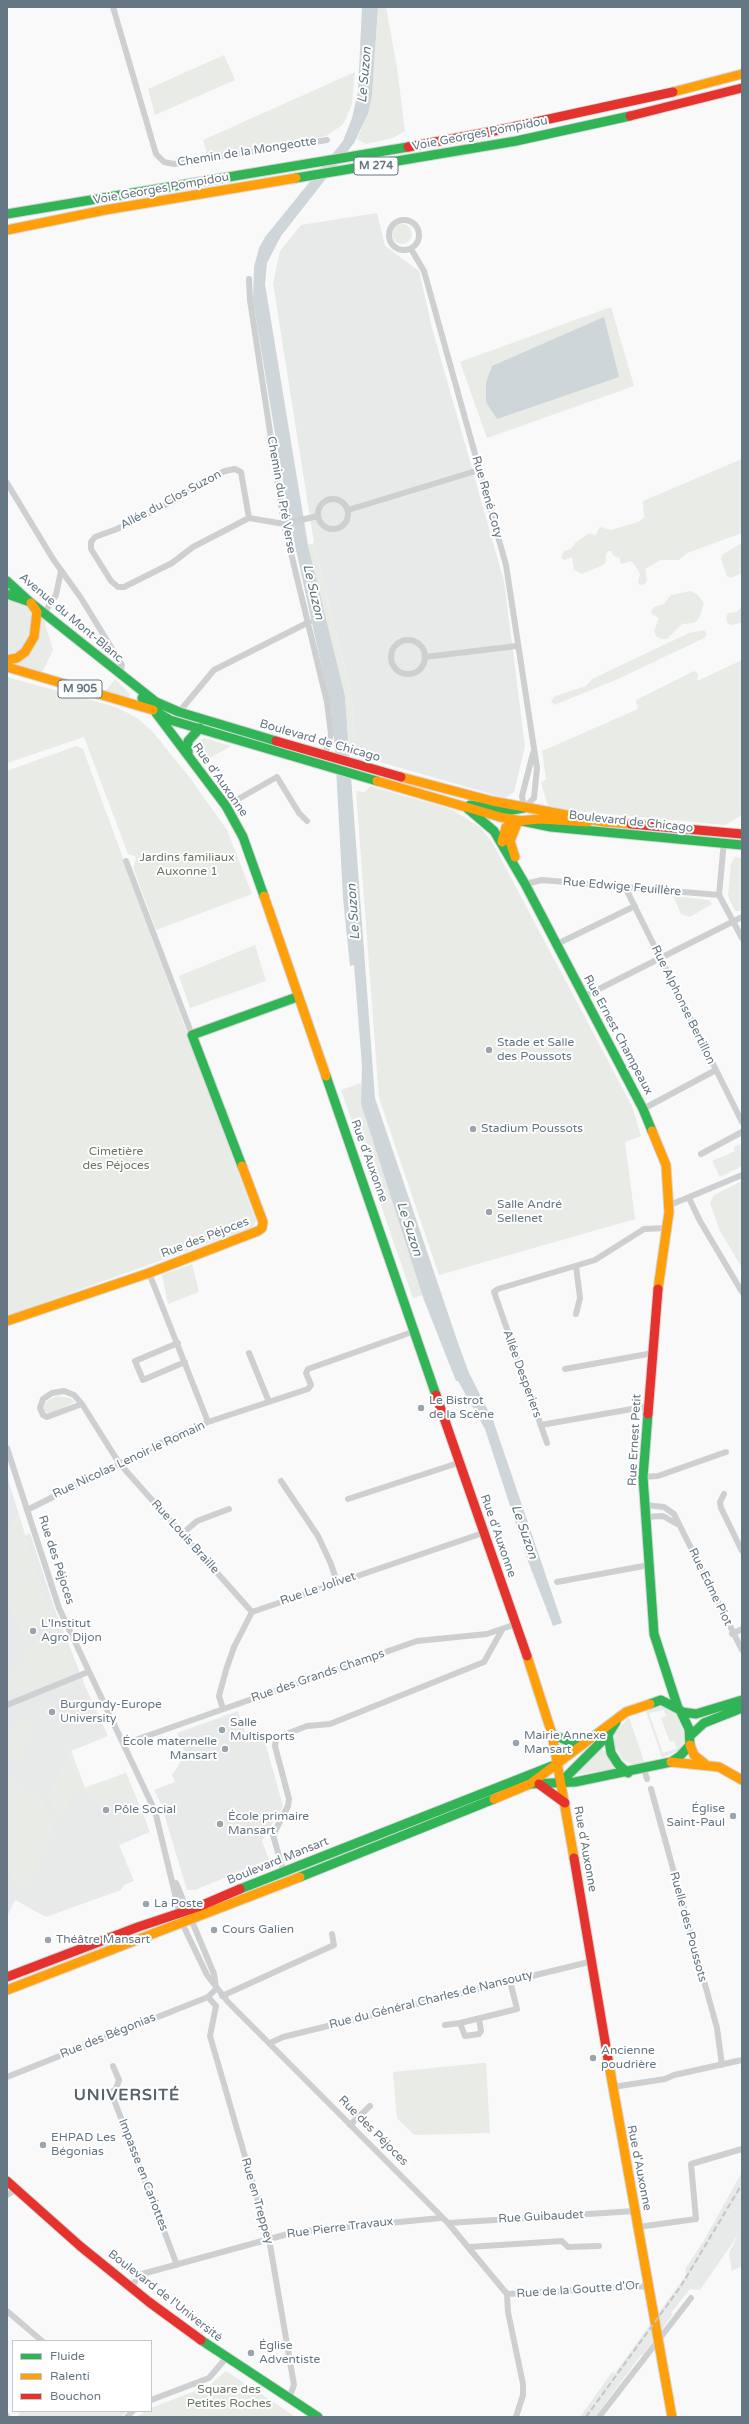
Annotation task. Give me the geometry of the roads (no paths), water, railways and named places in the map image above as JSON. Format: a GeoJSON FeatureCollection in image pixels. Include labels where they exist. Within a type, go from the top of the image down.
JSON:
{"type":"FeatureCollection","features":[{"type":"Feature","properties":{"kind":"main road","name":"Voie Georges Pompidou"},"geometry":{"type":"LineString","coordinates":[[7,214],[479,134],[638,100],[742,74]]}},
{"type":"Feature","properties":{"kind":"main road","name":"Voie Georges Pompidou"},"geometry":{"type":"LineString","coordinates":[[7,230],[105,210],[516,141],[615,120],[742,88]]}},
{"type":"Feature","properties":{"kind":"main road","name":"Avenue du Mont-Blanc"},"geometry":{"type":"LineString","coordinates":[[7,581],[30,602],[46,612],[120,674]]}},
{"type":"Feature","properties":{"kind":"main road","name":"M 905"},"geometry":{"type":"LineString","coordinates":[[7,594],[30,602]]}},
{"type":"Feature","properties":{"kind":"main road"},"geometry":{"type":"LineString","coordinates":[[7,660],[17,658],[25,652],[34,637],[37,612],[30,602]]}},
{"type":"Feature","properties":{"kind":"main road","name":"M 905"},"geometry":{"type":"LineString","coordinates":[[7,667],[154,710]]}},
{"type":"Feature","properties":{"kind":"main road","name":"M 905"},"geometry":{"type":"LineString","coordinates":[[120,674],[154,710]]}},
{"type":"Feature","properties":{"kind":"main road","name":"Boulevard de Chicago"},"geometry":{"type":"LineString","coordinates":[[120,674],[156,702],[179,712],[451,792],[524,808],[604,822],[742,834]]}},
{"type":"Feature","properties":{"kind":"main road","name":"Boulevard de Chicago"},"geometry":{"type":"LineString","coordinates":[[154,710],[170,720],[518,821],[551,827],[742,845]]}},
{"type":"Feature","properties":{"kind":"main road"},"geometry":{"type":"LineString","coordinates":[[154,710],[202,724],[215,723]]}},
{"type":"Feature","properties":{"kind":"main road","name":"Rue d'Auxonne"},"geometry":{"type":"LineString","coordinates":[[154,710],[226,806],[243,837],[461,1462],[483,1533],[516,1624],[552,1734],[672,2417]]}},
{"type":"Feature","properties":{"kind":"main road"},"geometry":{"type":"LineString","coordinates":[[188,754],[188,741],[200,728]]}},
{"type":"Feature","properties":{"kind":"main road"},"geometry":{"type":"LineString","coordinates":[[461,804],[506,811],[524,808]]}},
{"type":"Feature","properties":{"kind":"main road","name":"Rue Ernest Champeaux"},"geometry":{"type":"LineString","coordinates":[[461,804],[488,825],[502,842],[643,1109],[664,1160],[670,1205]]}},
{"type":"Feature","properties":{"kind":"main road"},"geometry":{"type":"LineString","coordinates":[[518,821],[524,808]]}},
{"type":"Feature","properties":{"kind":"main road"},"geometry":{"type":"LineString","coordinates":[[502,842],[506,827],[518,821],[540,819],[604,822]]}},
{"type":"Feature","properties":{"kind":"main road","name":"Rue Ernest Champeaux"},"geometry":{"type":"LineString","coordinates":[[518,821],[510,843],[525,884]]}},
{"type":"Feature","properties":{"kind":"main road"},"geometry":{"type":"LineString","coordinates":[[192,1035],[298,997]]}},
{"type":"Feature","properties":{"kind":"main road","name":"Rue des Péjoces"},"geometry":{"type":"LineString","coordinates":[[7,1321],[149,1273],[258,1232],[262,1228],[263,1222],[192,1035]]}},
{"type":"Feature","properties":{"kind":"main road","name":"Rue Ernest Petit"},"geometry":{"type":"LineString","coordinates":[[670,1205],[658,1288],[644,1477],[645,1517],[654,1634],[666,1676],[680,1710]]}},
{"type":"Feature","properties":{"kind":"main road","name":"Rue Ernest Petit"},"geometry":{"type":"LineString","coordinates":[[661,1700],[666,1676]]}},
{"type":"Feature","properties":{"kind":"main road"},"geometry":{"type":"LineString","coordinates":[[535,1784],[588,1740],[620,1716],[661,1700],[680,1710],[700,1713],[742,1700]]}},
{"type":"Feature","properties":{"kind":"main road"},"geometry":{"type":"LineString","coordinates":[[691,1735],[704,1723],[742,1708]]}},
{"type":"Feature","properties":{"kind":"main road"},"geometry":{"type":"LineString","coordinates":[[680,1710],[691,1735],[690,1745],[694,1755],[706,1765]]}},
{"type":"Feature","properties":{"kind":"main road"},"geometry":{"type":"LineString","coordinates":[[561,1782],[608,1735],[620,1716]]}},
{"type":"Feature","properties":{"kind":"main road"},"geometry":{"type":"LineString","coordinates":[[552,1734],[572,1743],[588,1740]]}},
{"type":"Feature","properties":{"kind":"main road"},"geometry":{"type":"LineString","coordinates":[[608,1735],[611,1753],[618,1764],[628,1773]]}},
{"type":"Feature","properties":{"kind":"main road"},"geometry":{"type":"LineString","coordinates":[[535,1784],[575,1782],[644,1769],[671,1762],[680,1756],[690,1745]]}},
{"type":"Feature","properties":{"kind":"main road"},"geometry":{"type":"LineString","coordinates":[[671,1762],[706,1765],[725,1769],[742,1780]]}},
{"type":"Feature","properties":{"kind":"main road","name":"Boulevard Mansart"},"geometry":{"type":"LineString","coordinates":[[7,1977],[184,1910],[198,1907],[283,1870],[558,1764]]}},
{"type":"Feature","properties":{"kind":"main road"},"geometry":{"type":"LineString","coordinates":[[535,1784],[565,1803]]}},
{"type":"Feature","properties":{"kind":"main road","name":"Boulevard Mansart"},"geometry":{"type":"LineString","coordinates":[[7,1990],[192,1920],[535,1784]]}},
{"type":"Feature","properties":{"kind":"main road","name":"Boulevard de l'Université"},"geometry":{"type":"LineString","coordinates":[[7,2181],[130,2287],[226,2358],[318,2417]]}},
{"type":"Feature","properties":{"kind":"street","name":"Chemin de la Mongeotte"},"geometry":{"type":"LineString","coordinates":[[113,7],[156,154],[164,162],[174,164],[327,140]]}},
{"type":"Feature","properties":{"kind":"street"},"geometry":{"type":"LineString","coordinates":[[408,220],[417,226],[419,231],[418,241],[411,249],[397,249],[390,242],[391,227],[398,221],[408,220]]}},
{"type":"Feature","properties":{"kind":"street","name":"Rue René Coty"},"geometry":{"type":"LineString","coordinates":[[411,249],[424,271],[506,565],[537,768],[534,798],[524,808]]}},
{"type":"Feature","properties":{"kind":"street","name":"Chemin du Pré Verse"},"geometry":{"type":"LineString","coordinates":[[249,279],[250,300],[284,524],[328,702],[331,734],[329,756]]}},
{"type":"Feature","properties":{"kind":"street","name":"Allée du Clos Suzon"},"geometry":{"type":"LineString","coordinates":[[236,469],[241,472],[249,518],[193,547],[172,563],[124,587],[118,587],[112,581],[91,549],[91,542],[95,537],[117,529],[180,498],[193,486],[225,470],[236,469]]}},
{"type":"Feature","properties":{"kind":"street"},"geometry":{"type":"LineString","coordinates":[[348,510],[479,470]]}},
{"type":"Feature","properties":{"kind":"street"},"geometry":{"type":"LineString","coordinates":[[7,483],[122,665],[120,674]]}},
{"type":"Feature","properties":{"kind":"street"},"geometry":{"type":"LineString","coordinates":[[333,498],[342,502],[348,510],[345,524],[336,528],[323,524],[318,516],[324,502],[333,498]]}},
{"type":"Feature","properties":{"kind":"street"},"geometry":{"type":"LineString","coordinates":[[249,518],[284,524],[318,516]]}},
{"type":"Feature","properties":{"kind":"street"},"geometry":{"type":"LineString","coordinates":[[46,612],[56,595],[62,571]]}},
{"type":"Feature","properties":{"kind":"street"},"geometry":{"type":"LineString","coordinates":[[179,712],[214,670],[309,622]]}},
{"type":"Feature","properties":{"kind":"street"},"geometry":{"type":"LineString","coordinates":[[407,640],[417,643],[421,647],[425,657],[421,668],[411,674],[405,674],[395,669],[390,658],[393,648],[397,644],[407,640]]}},
{"type":"Feature","properties":{"kind":"street"},"geometry":{"type":"LineString","coordinates":[[425,657],[518,646]]}},
{"type":"Feature","properties":{"kind":"street","name":"Rue René Coty"},"geometry":{"type":"LineString","coordinates":[[524,808],[522,796],[534,752]]}},
{"type":"Feature","properties":{"kind":"street"},"geometry":{"type":"LineString","coordinates":[[226,806],[277,777],[298,813],[308,821]]}},
{"type":"Feature","properties":{"kind":"street"},"geometry":{"type":"LineString","coordinates":[[725,833],[719,895],[742,938]]}},
{"type":"Feature","properties":{"kind":"street"},"geometry":{"type":"LineString","coordinates":[[126,861],[192,1035]]}},
{"type":"Feature","properties":{"kind":"street","name":"Rue Edwige Feuillère"},"geometry":{"type":"LineString","coordinates":[[525,884],[542,880],[719,895]]}},
{"type":"Feature","properties":{"kind":"street","name":"Rue Alphonse Bertillon"},"geometry":{"type":"LineString","coordinates":[[625,887],[742,1122]]}},
{"type":"Feature","properties":{"kind":"street"},"geometry":{"type":"LineString","coordinates":[[557,944],[634,906]]}},
{"type":"Feature","properties":{"kind":"street"},"geometry":{"type":"LineString","coordinates":[[583,997],[742,917]]}},
{"type":"Feature","properties":{"kind":"street"},"geometry":{"type":"LineString","coordinates":[[643,1109],[716,1070]]}},
{"type":"Feature","properties":{"kind":"street"},"geometry":{"type":"LineString","coordinates":[[701,1154],[742,1132]]}},
{"type":"Feature","properties":{"kind":"street"},"geometry":{"type":"LineString","coordinates":[[670,1205],[742,1175]]}},
{"type":"Feature","properties":{"kind":"street"},"geometry":{"type":"LineString","coordinates":[[689,1198],[700,1220],[742,1292]]}},
{"type":"Feature","properties":{"kind":"street"},"geometry":{"type":"LineString","coordinates":[[576,1314],[580,1298],[576,1266],[601,1258],[644,1229],[667,1228]]}},
{"type":"Feature","properties":{"kind":"street","name":"Allée Desperiers"},"geometry":{"type":"LineString","coordinates":[[547,1443],[494,1297],[496,1290],[576,1266]]}},
{"type":"Feature","properties":{"kind":"street"},"geometry":{"type":"LineString","coordinates":[[149,1273],[178,1342],[208,1422]]}},
{"type":"Feature","properties":{"kind":"street","name":"Rue Nicolas Lenoir le Romain"},"geometry":{"type":"LineString","coordinates":[[27,1510],[118,1463],[208,1422],[310,1388],[306,1373],[308,1369],[415,1331]]}},
{"type":"Feature","properties":{"kind":"street"},"geometry":{"type":"LineString","coordinates":[[178,1342],[135,1361],[143,1380],[185,1362]]}},
{"type":"Feature","properties":{"kind":"street"},"geometry":{"type":"LineString","coordinates":[[249,1353],[269,1402]]}},
{"type":"Feature","properties":{"kind":"street"},"geometry":{"type":"LineString","coordinates":[[565,1369],[653,1353]]}},
{"type":"Feature","properties":{"kind":"street"},"geometry":{"type":"LineString","coordinates":[[64,1391],[74,1395],[82,1404],[46,1417],[43,1415],[40,1408],[43,1399],[52,1393],[64,1391]]}},
{"type":"Feature","properties":{"kind":"street","name":"Rue Louis Braille"},"geometry":{"type":"LineString","coordinates":[[82,1404],[118,1463],[252,1612]]}},
{"type":"Feature","properties":{"kind":"street","name":"Allée Desperiers"},"geometry":{"type":"LineString","coordinates":[[541,1425],[649,1406]]}},
{"type":"Feature","properties":{"kind":"street","name":"Rue des Péjoces"},"geometry":{"type":"LineString","coordinates":[[7,1448],[59,1608],[155,1811],[172,1875],[184,1910],[192,1920],[214,1974],[216,1989]]}},
{"type":"Feature","properties":{"kind":"street"},"geometry":{"type":"LineString","coordinates":[[644,1477],[658,1476],[726,1452]]}},
{"type":"Feature","properties":{"kind":"street"},"geometry":{"type":"LineString","coordinates":[[348,1500],[461,1462]]}},
{"type":"Feature","properties":{"kind":"street"},"geometry":{"type":"LineString","coordinates":[[280,1481],[318,1536],[337,1582]]}},
{"type":"Feature","properties":{"kind":"street"},"geometry":{"type":"LineString","coordinates":[[724,1494],[720,1502],[721,1508],[742,1551]]}},
{"type":"Feature","properties":{"kind":"street","name":"Rue Edme Piot"},"geometry":{"type":"LineString","coordinates":[[645,1505],[656,1505],[669,1509],[674,1514],[732,1634],[742,1650]]}},
{"type":"Feature","properties":{"kind":"street"},"geometry":{"type":"LineString","coordinates":[[182,1534],[197,1521],[229,1509]]}},
{"type":"Feature","properties":{"kind":"street"},"geometry":{"type":"LineString","coordinates":[[645,1517],[663,1516],[678,1525]]}},
{"type":"Feature","properties":{"kind":"street","name":"Rue Le Jolivet"},"geometry":{"type":"LineString","coordinates":[[252,1612],[483,1533]]}},
{"type":"Feature","properties":{"kind":"street"},"geometry":{"type":"LineString","coordinates":[[557,1582],[649,1565]]}},
{"type":"Feature","properties":{"kind":"street"},"geometry":{"type":"LineString","coordinates":[[223,1709],[219,1696],[226,1670],[234,1647],[252,1612]]}},
{"type":"Feature","properties":{"kind":"street","name":"Rue des Grands Champs"},"geometry":{"type":"LineString","coordinates":[[124,1744],[417,1641],[487,1634],[516,1624]]}},
{"type":"Feature","properties":{"kind":"street"},"geometry":{"type":"LineString","coordinates":[[732,1634],[742,1629]]}},
{"type":"Feature","properties":{"kind":"street"},"geometry":{"type":"LineString","coordinates":[[283,1870],[273,1835],[288,1806],[289,1799],[275,1746],[276,1740],[281,1736],[307,1726],[337,1722],[484,1662],[502,1630]]}},
{"type":"Feature","properties":{"kind":"street"},"geometry":{"type":"LineString","coordinates":[[7,1705],[88,1672]]}},
{"type":"Feature","properties":{"kind":"street"},"geometry":{"type":"LineString","coordinates":[[644,1769],[647,1779]]}},
{"type":"Feature","properties":{"kind":"street","name":"Ruelle des Poussots"},"geometry":{"type":"LineString","coordinates":[[651,1789],[716,2028],[722,2065]]}},
{"type":"Feature","properties":{"kind":"street","name":"Rue des Péjoces"},"geometry":{"type":"LineString","coordinates":[[184,1910],[182,1923],[216,1989],[441,2218],[448,2223],[507,2294]]}},
{"type":"Feature","properties":{"kind":"street"},"geometry":{"type":"LineString","coordinates":[[222,1996],[334,1945],[332,1934]]}},
{"type":"Feature","properties":{"kind":"street","name":"Rue du Général Charles de Nansouty"},"geometry":{"type":"LineString","coordinates":[[270,2043],[283,2037],[593,1961]]}},
{"type":"Feature","properties":{"kind":"street"},"geometry":{"type":"LineString","coordinates":[[446,2025],[479,2019],[517,2008],[510,1981]]}},
{"type":"Feature","properties":{"kind":"street"},"geometry":{"type":"LineString","coordinates":[[216,1989],[208,1997],[216,2006],[228,2002]]}},
{"type":"Feature","properties":{"kind":"street","name":"Rue des Bégonias"},"geometry":{"type":"LineString","coordinates":[[7,2076],[208,1997]]}},
{"type":"Feature","properties":{"kind":"street","name":"Rue en Treppey"},"geometry":{"type":"LineString","coordinates":[[216,2006],[210,2036],[269,2239],[294,2385],[289,2398]]}},
{"type":"Feature","properties":{"kind":"street"},"geometry":{"type":"LineString","coordinates":[[460,2023],[465,2036],[479,2034],[481,2031],[479,2019]]}},
{"type":"Feature","properties":{"kind":"street"},"geometry":{"type":"LineString","coordinates":[[613,2087],[665,2079],[674,2075],[742,2060]]}},
{"type":"Feature","properties":{"kind":"street","name":"Impasse en Cariottes"},"geometry":{"type":"LineString","coordinates":[[113,2066],[119,2080],[116,2089],[111,2092],[177,2265]]}},
{"type":"Feature","properties":{"kind":"street"},"geometry":{"type":"LineString","coordinates":[[350,2125],[370,2106]]}},
{"type":"Feature","properties":{"kind":"street"},"geometry":{"type":"LineString","coordinates":[[638,2228],[696,2219],[691,2164],[742,2149]]}},
{"type":"Feature","properties":{"kind":"street"},"geometry":{"type":"LineString","coordinates":[[7,2195],[17,2189]]}},
{"type":"Feature","properties":{"kind":"street","name":"Rue Guibaudet"},"geometry":{"type":"LineString","coordinates":[[448,2223],[635,2211]]}},
{"type":"Feature","properties":{"kind":"street","name":"Rue Pierre Travaux"},"geometry":{"type":"LineString","coordinates":[[130,2287],[142,2274],[269,2239],[321,2228],[441,2218]]}},
{"type":"Feature","properties":{"kind":"street"},"geometry":{"type":"LineString","coordinates":[[469,2247],[562,2241],[568,2248],[599,2246]]}},
{"type":"Feature","properties":{"kind":"street","name":"Rue de la Goutte d'Or"},"geometry":{"type":"LineString","coordinates":[[507,2294],[648,2286]]}},
{"type":"Feature","properties":{"kind":"street"},"geometry":{"type":"LineString","coordinates":[[507,2294],[508,2312],[524,2384],[523,2395],[516,2417]]}},
{"type":"Feature","properties":{"kind":"street"},"geometry":{"type":"LineString","coordinates":[[599,2417],[658,2338],[691,2298]]}},
{"type":"Feature","properties":{"kind":"street"},"geometry":{"type":"LineString","coordinates":[[7,2311],[41,2340]]}},
{"type":"Feature","properties":{"kind":"street"},"geometry":{"type":"LineString","coordinates":[[152,2400],[209,2378],[226,2358]]}},
{"type":"Feature","properties":{"kind":"water","name":"Le Suzon"},"geometry":{"type":"Polygon","coordinates":[[[362,7],[378,7],[372,96],[368,114],[354,143],[281,236],[267,263],[265,284],[308,545],[345,696],[375,1098],[458,1343],[469,1373],[493,1420],[562,1623],[553,1626],[528,1561],[485,1429],[458,1381],[456,1381],[424,1300],[361,1104],[362,1066],[354,965],[350,966],[343,898],[335,748],[331,710],[289,518],[253,301],[254,267],[259,248],[265,237],[343,141],[352,118],[358,92],[362,7]]]}},
{"type":"Feature","properties":{"kind":"water"},"geometry":{"type":"Polygon","coordinates":[[[604,317],[619,377],[497,419],[486,402],[486,383],[492,366],[604,317]]]}},
{"type":"Feature","properties":{"kind":"railway"},"geometry":{"type":"LineString","coordinates":[[586,2417],[681,2286],[742,2184]]}},
{"type":"Feature","properties":{"kind":"place","name":"Stade et Salle des Poussots"},"geometry":{"type":"Point","coordinates":[489,1050]}},
{"type":"Feature","properties":{"kind":"place","name":"Stadium Poussots"},"geometry":{"type":"Point","coordinates":[473,1129]}},
{"type":"Feature","properties":{"kind":"place","name":"Salle André Sellenet"},"geometry":{"type":"Point","coordinates":[489,1212]}},
{"type":"Feature","properties":{"kind":"place","name":"Le Bistrot de la Scène"},"geometry":{"type":"Point","coordinates":[421,1408]}},
{"type":"Feature","properties":{"kind":"place","name":"L'Institut Agro Dijon"},"geometry":{"type":"Point","coordinates":[33,1631]}},
{"type":"Feature","properties":{"kind":"place","name":"Burgundy-Europe University"},"geometry":{"type":"Point","coordinates":[52,1712]}},
{"type":"Feature","properties":{"kind":"place","name":"Salle Multisports"},"geometry":{"type":"Point","coordinates":[222,1730]}},
{"type":"Feature","properties":{"kind":"place","name":"Mairie Annexe Mansart"},"geometry":{"type":"Point","coordinates":[516,1743]}},
{"type":"Feature","properties":{"kind":"place","name":"École maternelle Mansart"},"geometry":{"type":"Point","coordinates":[225,1749]}},
{"type":"Feature","properties":{"kind":"place","name":"Pôle Social"},"geometry":{"type":"Point","coordinates":[106,1810]}},
{"type":"Feature","properties":{"kind":"place","name":"Église Saint-Paul"},"geometry":{"type":"Point","coordinates":[733,1816]}},
{"type":"Feature","properties":{"kind":"place","name":"École primaire Mansart"},"geometry":{"type":"Point","coordinates":[220,1824]}},
{"type":"Feature","properties":{"kind":"place","name":"La Poste"},"geometry":{"type":"Point","coordinates":[146,1904]}},
{"type":"Feature","properties":{"kind":"place","name":"Cours Galien"},"geometry":{"type":"Point","coordinates":[214,1930]}},
{"type":"Feature","properties":{"kind":"place","name":"Théâtre Mansart"},"geometry":{"type":"Point","coordinates":[48,1940]}},
{"type":"Feature","properties":{"kind":"place","name":"Ancienne poudrière"},"geometry":{"type":"Point","coordinates":[593,2058]}},
{"type":"Feature","properties":{"kind":"place","name":"EHPAD Les Bégonias"},"geometry":{"type":"Point","coordinates":[43,2145]}},
{"type":"Feature","properties":{"kind":"place","name":"Église Adventiste"},"geometry":{"type":"Point","coordinates":[251,2353]}},
{"type":"Feature","properties":{"kind":"district","name":"UNIVERSITÉ"},"geometry":{"type":"Point","coordinates":[127,2096]}},
{"type":"Feature","properties":{"kind":"park label","name":"Jardins familiaux Auxonne 1"},"geometry":{"type":"Point","coordinates":[187,865]}},
{"type":"Feature","properties":{"kind":"park label","name":"Cimetière des Péjoces"},"geometry":{"type":"Point","coordinates":[116,1159]}},
{"type":"Feature","properties":{"kind":"park label","name":"Square des Petites Roches"},"geometry":{"type":"Point","coordinates":[229,2397]}}]}
